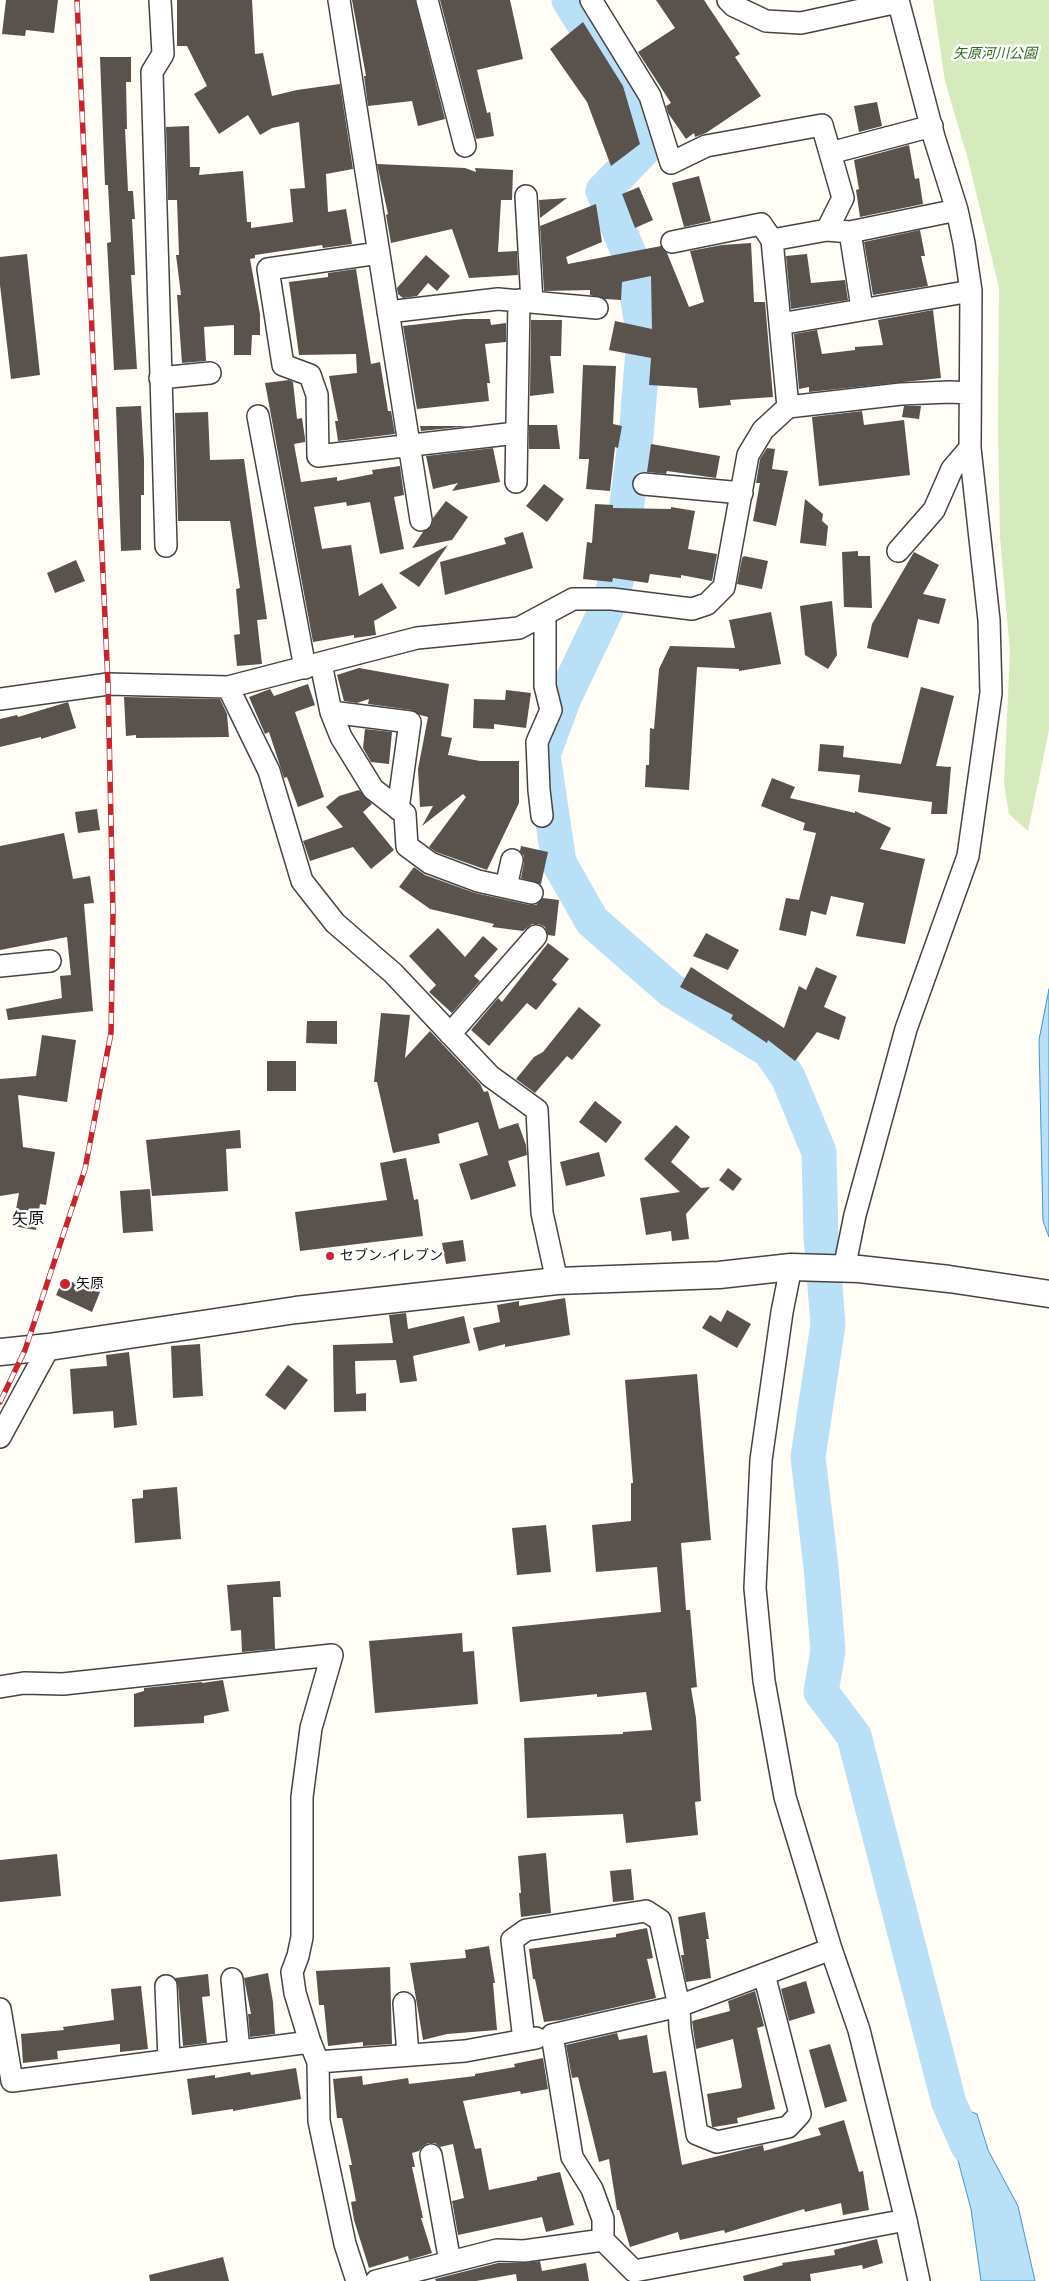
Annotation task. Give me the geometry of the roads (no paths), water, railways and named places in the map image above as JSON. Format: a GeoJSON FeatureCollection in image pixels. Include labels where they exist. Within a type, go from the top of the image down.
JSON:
{"type":"FeatureCollection","features":[{"type":"Feature","properties":{"kind":"street"},"geometry":{"type":"LineString","coordinates":[[160,0],[163,54],[152,72],[166,546]]}},
{"type":"Feature","properties":{"kind":"street"},"geometry":{"type":"LineString","coordinates":[[339,0],[421,520]]}},
{"type":"Feature","properties":{"kind":"street"},"geometry":{"type":"LineString","coordinates":[[427,0],[465,146]]}},
{"type":"Feature","properties":{"kind":"street"},"geometry":{"type":"LineString","coordinates":[[592,0],[650,96],[671,163],[706,146],[822,125],[843,198],[827,230]]}},
{"type":"Feature","properties":{"kind":"street"},"geometry":{"type":"LineString","coordinates":[[728,0],[734,6],[766,21],[801,23],[898,1],[957,210],[971,291],[970,448],[989,620],[992,693],[968,856],[906,1028],[856,1216],[852,1269]]}},
{"type":"Feature","properties":{"kind":"street"},"geometry":{"type":"LineString","coordinates":[[830,153],[932,126]]}},
{"type":"Feature","properties":{"kind":"street"},"geometry":{"type":"LineString","coordinates":[[516,482],[516,433],[526,301],[526,196]]}},
{"type":"Feature","properties":{"kind":"street"},"geometry":{"type":"LineString","coordinates":[[772,240],[827,230],[850,232],[957,210]]}},
{"type":"Feature","properties":{"kind":"street"},"geometry":{"type":"LineString","coordinates":[[672,242],[761,224],[772,240],[788,407]]}},
{"type":"Feature","properties":{"kind":"street"},"geometry":{"type":"LineString","coordinates":[[850,232],[862,308]]}},
{"type":"Feature","properties":{"kind":"street"},"geometry":{"type":"LineString","coordinates":[[379,253],[268,269],[283,366],[310,374],[317,395],[318,456],[516,433]]}},
{"type":"Feature","properties":{"kind":"street"},"geometry":{"type":"LineString","coordinates":[[780,324],[862,308],[971,291]]}},
{"type":"Feature","properties":{"kind":"street"},"geometry":{"type":"LineString","coordinates":[[388,312],[498,299],[597,308]]}},
{"type":"Feature","properties":{"kind":"street"},"geometry":{"type":"LineString","coordinates":[[160,378],[210,373]]}},
{"type":"Feature","properties":{"kind":"street"},"geometry":{"type":"LineString","coordinates":[[0,699],[108,684],[228,687],[417,638],[519,628],[573,599],[612,599],[692,609],[707,604],[724,587],[748,455],[763,430],[788,407],[901,394],[970,393]]}},
{"type":"Feature","properties":{"kind":"street"},"geometry":{"type":"LineString","coordinates":[[258,416],[313,666],[341,737],[373,789],[404,814],[406,846],[430,863],[478,881],[532,893]]}},
{"type":"Feature","properties":{"kind":"street"},"geometry":{"type":"LineString","coordinates":[[898,551],[934,510],[952,469],[970,448]]}},
{"type":"Feature","properties":{"kind":"street"},"geometry":{"type":"LineString","coordinates":[[644,484],[742,492]]}},
{"type":"Feature","properties":{"kind":"street"},"geometry":{"type":"LineString","coordinates":[[542,816],[538,790],[536,742],[551,710],[546,686],[545,614]]}},
{"type":"Feature","properties":{"kind":"street"},"geometry":{"type":"LineString","coordinates":[[228,687],[269,771],[302,881],[335,922],[393,973],[490,1076],[537,1110],[542,1213],[557,1281]]}},
{"type":"Feature","properties":{"kind":"street"},"geometry":{"type":"LineString","coordinates":[[331,712],[410,722],[398,809]]}},
{"type":"Feature","properties":{"kind":"street"},"geometry":{"type":"LineString","coordinates":[[506,887],[512,860]]}},
{"type":"Feature","properties":{"kind":"street"},"geometry":{"type":"LineString","coordinates":[[450,1034],[536,936]]}},
{"type":"Feature","properties":{"kind":"street"},"geometry":{"type":"LineString","coordinates":[[0,966],[50,961]]}},
{"type":"Feature","properties":{"kind":"street"},"geometry":{"type":"LineString","coordinates":[[791,1267],[782,1312],[761,1460],[755,1588],[764,1681],[785,1797],[831,1949],[859,2030],[906,2220],[919,2281]]}},
{"type":"Feature","properties":{"kind":"street"},"geometry":{"type":"LineString","coordinates":[[0,1352],[49,1347],[296,1310],[557,1281],[719,1275],[791,1267],[852,1269],[949,1279],[1049,1294]]}},
{"type":"Feature","properties":{"kind":"street"},"geometry":{"type":"LineString","coordinates":[[0,1437],[49,1347]]}},
{"type":"Feature","properties":{"kind":"street"},"geometry":{"type":"LineString","coordinates":[[0,1687],[24,1683],[63,1684],[332,1655],[311,1728],[302,1797],[302,1937],[292,1972],[295,1993],[318,2062],[319,2121],[345,2244],[357,2281]]}},
{"type":"Feature","properties":{"kind":"street"},"geometry":{"type":"LineString","coordinates":[[524,2040],[512,1940],[526,1930],[646,1912],[660,1920],[679,2006],[680,2028],[697,2134],[717,2142],[788,2127],[800,2114],[764,1974]]}},
{"type":"Feature","properties":{"kind":"street"},"geometry":{"type":"LineString","coordinates":[[318,2062],[465,2051],[552,2035],[679,2006],[831,1949]]}},
{"type":"Feature","properties":{"kind":"street"},"geometry":{"type":"LineString","coordinates":[[232,1980],[239,2050]]}},
{"type":"Feature","properties":{"kind":"street"},"geometry":{"type":"LineString","coordinates":[[166,1986],[169,2060]]}},
{"type":"Feature","properties":{"kind":"street"},"geometry":{"type":"LineString","coordinates":[[404,2003],[408,2055]]}},
{"type":"Feature","properties":{"kind":"street"},"geometry":{"type":"LineString","coordinates":[[0,2009],[12,2081],[310,2042]]}},
{"type":"Feature","properties":{"kind":"street"},"geometry":{"type":"LineString","coordinates":[[552,2035],[572,2158],[595,2196],[603,2219],[603,2240],[634,2271],[906,2220]]}},
{"type":"Feature","properties":{"kind":"street"},"geometry":{"type":"LineString","coordinates":[[430,2156],[450,2262]]}},
{"type":"Feature","properties":{"kind":"street"},"geometry":{"type":"LineString","coordinates":[[376,2281],[497,2250],[524,2251],[603,2240]]}},
{"type":"Feature","properties":{"kind":"water"},"geometry":{"type":"Polygon","coordinates":[[[1049,989],[1049,1237],[1043,1221],[1039,1040],[1049,989]]]}},
{"type":"Feature","properties":{"kind":"water"},"geometry":{"type":"Polygon","coordinates":[[[949,2103],[977,2114],[988,2150],[1018,2206],[1035,2281],[981,2281],[971,2209],[948,2123],[949,2103]]]}},
{"type":"Feature","properties":{"kind":"waterway"},"geometry":{"type":"LineString","coordinates":[[569,0],[638,110],[647,142],[642,151],[603,191],[632,261],[644,338],[636,436],[617,578],[606,610],[564,698],[543,755],[559,863],[592,921],[671,990],[769,1050],[788,1077],[819,1152],[821,1237],[828,1324],[808,1457],[821,1567],[828,1651],[821,1692],[854,1736],[949,2103],[968,2146]]}},
{"type":"Feature","properties":{"kind":"railway"},"geometry":{"type":"LineString","coordinates":[[0,1402],[25,1350],[85,1169],[111,1033],[113,914],[108,684],[77,0]]}},
{"type":"Feature","properties":{"kind":"place","name":"セブン-イレブン"},"geometry":{"type":"Point","coordinates":[330,1256]}},
{"type":"Feature","properties":{"kind":"place","name":"矢原"},"geometry":{"type":"Point","coordinates":[65,1284]}},
{"type":"Feature","properties":{"kind":"district","name":"矢原"},"geometry":{"type":"Point","coordinates":[28,1219]}},
{"type":"Feature","properties":{"kind":"park label","name":"矢原河川公園"},"geometry":{"type":"Point","coordinates":[995,54]}}]}
